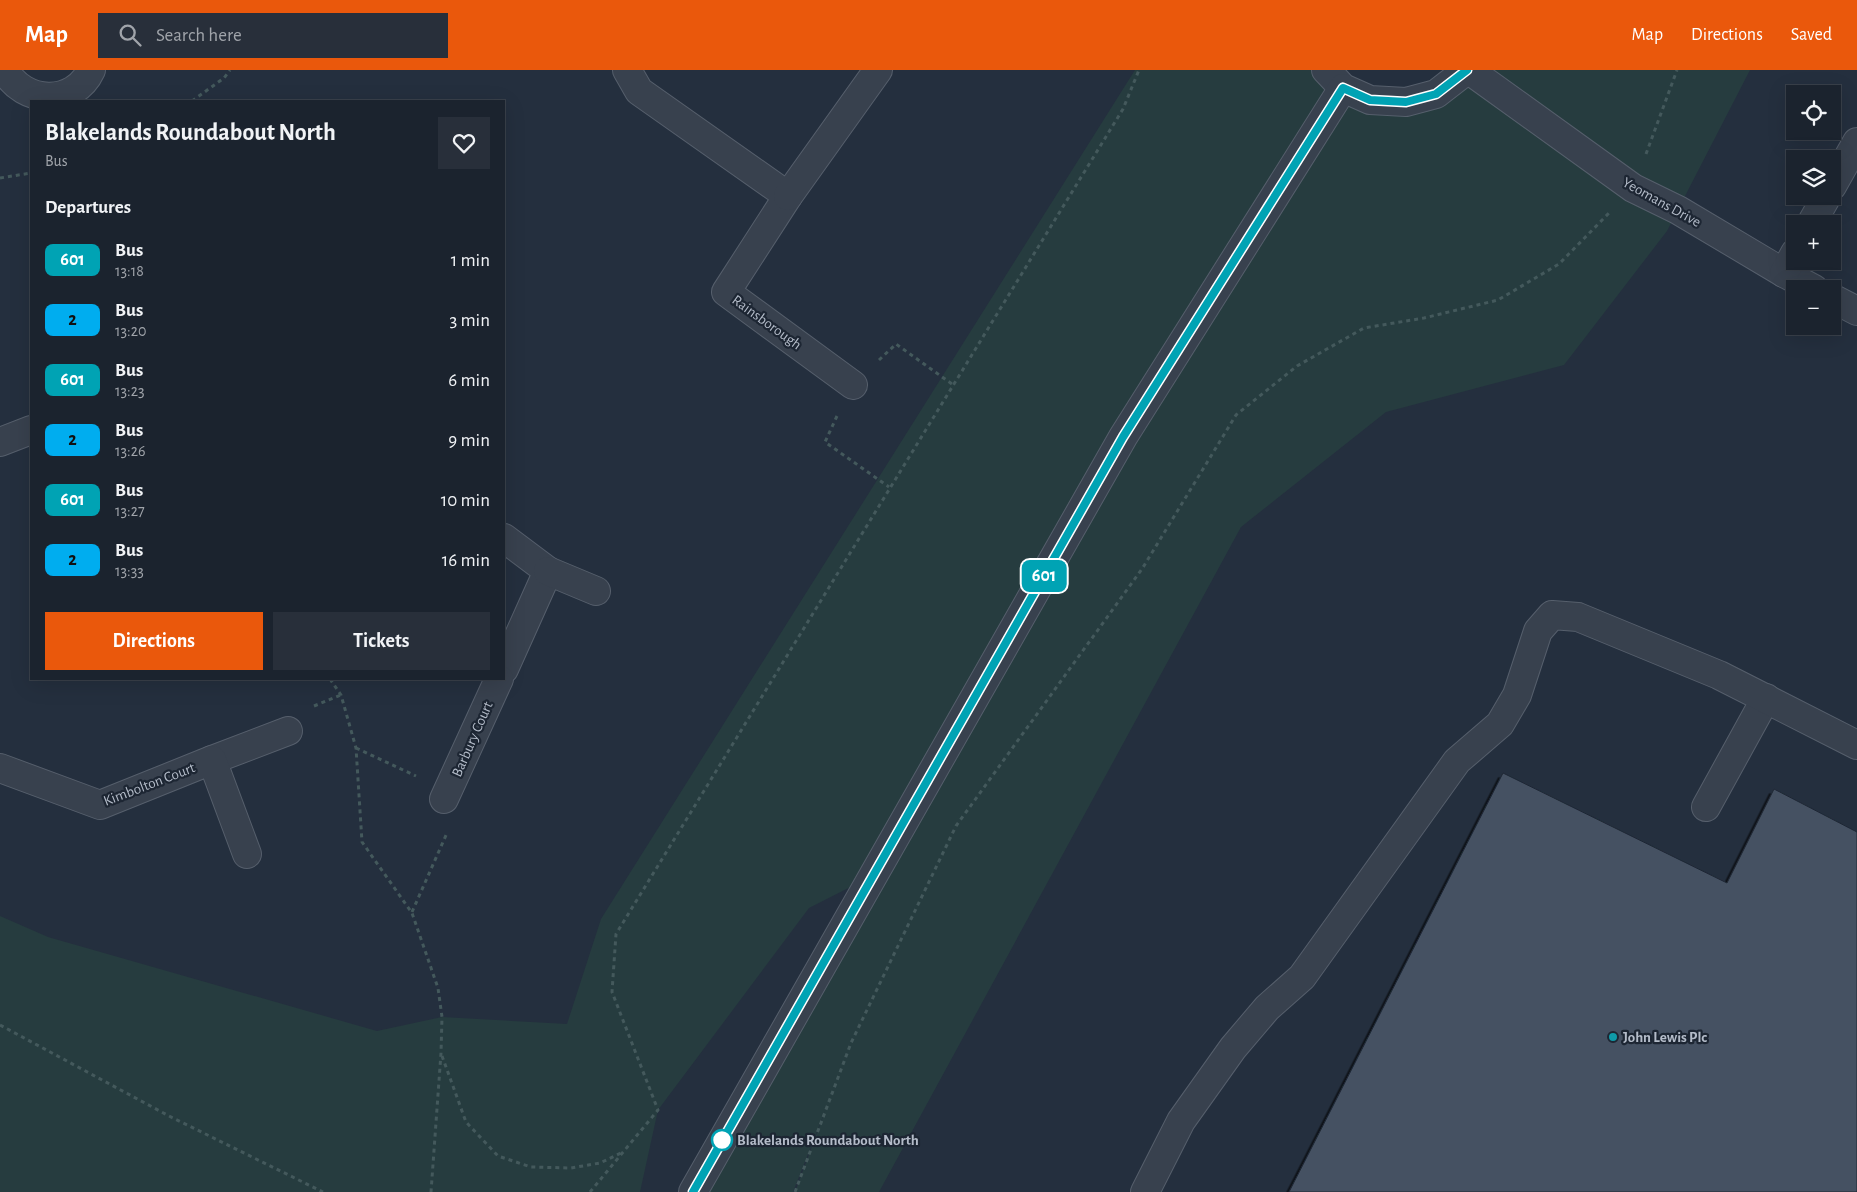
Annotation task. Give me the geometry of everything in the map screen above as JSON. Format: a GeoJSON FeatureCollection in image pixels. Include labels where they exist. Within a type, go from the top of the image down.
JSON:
{"type":"FeatureCollection","features":[{"type":"Feature","properties":{"kind":"street"},"geometry":{"type":"LineString","coordinates":[[5,70],[21,89],[34,96],[49,98],[65,98],[78,88],[91,70]]}},
{"type":"Feature","properties":{"kind":"street"},"geometry":{"type":"LineString","coordinates":[[628,70],[639,91],[788,196]]}},
{"type":"Feature","properties":{"kind":"street","name":"Rainsborough"},"geometry":{"type":"LineString","coordinates":[[853,384],[726,292],[788,196],[878,70]]}},
{"type":"Feature","properties":{"kind":"street"},"geometry":{"type":"LineString","coordinates":[[693,1192],[1123,437],[1335,79],[1370,100],[1406,102],[1436,94],[1468,70]]}},
{"type":"Feature","properties":{"kind":"street","name":"Yeomans Drive"},"geometry":{"type":"LineString","coordinates":[[1468,70],[1633,188],[1786,262]]}},
{"type":"Feature","properties":{"kind":"street"},"geometry":{"type":"LineString","coordinates":[[1841,170],[1857,142]]}},
{"type":"Feature","properties":{"kind":"street","name":"Yeomans Drive"},"geometry":{"type":"LineString","coordinates":[[1796,270],[1805,280]]}},
{"type":"Feature","properties":{"kind":"street"},"geometry":{"type":"LineString","coordinates":[[1841,303],[1857,311]]}},
{"type":"Feature","properties":{"kind":"street"},"geometry":{"type":"LineString","coordinates":[[0,442],[30,430]]}},
{"type":"Feature","properties":{"kind":"street"},"geometry":{"type":"LineString","coordinates":[[505,539],[548,571],[596,591]]}},
{"type":"Feature","properties":{"kind":"street"},"geometry":{"type":"LineString","coordinates":[[505,667],[548,571]]}},
{"type":"Feature","properties":{"kind":"street"},"geometry":{"type":"LineString","coordinates":[[1145,1192],[1181,1121],[1233,1048],[1268,1008],[1302,978],[1457,761],[1500,724],[1517,695],[1538,631],[1552,615],[1578,617],[1719,675],[1857,745]]}},
{"type":"Feature","properties":{"kind":"street","name":"Barbury Court"},"geometry":{"type":"LineString","coordinates":[[446,796],[499,680]]}},
{"type":"Feature","properties":{"kind":"street"},"geometry":{"type":"LineString","coordinates":[[1706,807],[1766,698]]}},
{"type":"Feature","properties":{"kind":"street","name":"Kimbolton Court"},"geometry":{"type":"LineString","coordinates":[[0,768],[100,805],[288,731]]}},
{"type":"Feature","properties":{"kind":"street","name":"Kimbolton Court"},"geometry":{"type":"LineString","coordinates":[[212,760],[247,854]]}},
{"type":"Feature","properties":{"kind":"path"},"geometry":{"type":"LineString","coordinates":[[193,100],[224,78],[230,70]]}},
{"type":"Feature","properties":{"kind":"path"},"geometry":{"type":"LineString","coordinates":[[590,1192],[658,1110],[612,992],[616,934],[1123,109],[1139,70]]}},
{"type":"Feature","properties":{"kind":"path"},"geometry":{"type":"LineString","coordinates":[[795,1192],[851,1043],[956,826],[1142,569],[1236,415],[1297,366],[1364,328],[1424,318],[1498,300],[1559,264],[1633,188],[1677,70]]}},
{"type":"Feature","properties":{"kind":"path"},"geometry":{"type":"LineString","coordinates":[[0,178],[30,173]]}},
{"type":"Feature","properties":{"kind":"path"},"geometry":{"type":"LineString","coordinates":[[331,680],[341,695],[356,748],[362,842],[412,912],[438,988],[442,1017],[441,1053],[431,1192]]}},
{"type":"Feature","properties":{"kind":"path"},"geometry":{"type":"LineString","coordinates":[[356,748],[446,796],[453,818],[412,912]]}},
{"type":"Feature","properties":{"kind":"path"},"geometry":{"type":"LineString","coordinates":[[0,1025],[169,1116],[323,1192]]}},
{"type":"Feature","properties":{"kind":"path"},"geometry":{"type":"LineString","coordinates":[[441,1053],[466,1122],[498,1156],[531,1167],[571,1168],[600,1163],[624,1151]]}},
{"type":"Feature","properties":{"kind":"green space"},"geometry":{"type":"Polygon","coordinates":[[[1135,70],[1326,70],[1405,102],[1467,70],[1750,70],[1667,231],[1564,365],[1386,412],[1241,527],[879,1192],[795,1192],[827,1106],[793,1192],[692,1192],[872,876],[809,908],[658,1110],[640,1192],[0,1192],[0,916],[48,937],[377,1031],[442,1017],[567,1024],[601,919],[1135,70]]]}},
{"type":"Feature","properties":{"kind":"building","name":"John Lewis Plc"},"geometry":{"type":"Polygon","coordinates":[[[1503,773],[1727,883],[1774,789],[1857,832],[1857,1192],[1289,1192],[1503,773]]]}},
{"type":"Feature","properties":{"kind":"bus line","name":"601"},"geometry":{"type":"LineString","coordinates":[[693,1192],[1123,437],[1343,88],[1370,100],[1406,102],[1436,94],[1467,70]]}},
{"type":"Feature","properties":{"kind":"place","name":"John Lewis Plc"},"geometry":{"type":"Point","coordinates":[1613,1037]}},
{"type":"Feature","properties":{"kind":"place","name":"Blakelands Roundabout North"},"geometry":{"type":"Point","coordinates":[722,1140]}}]}
